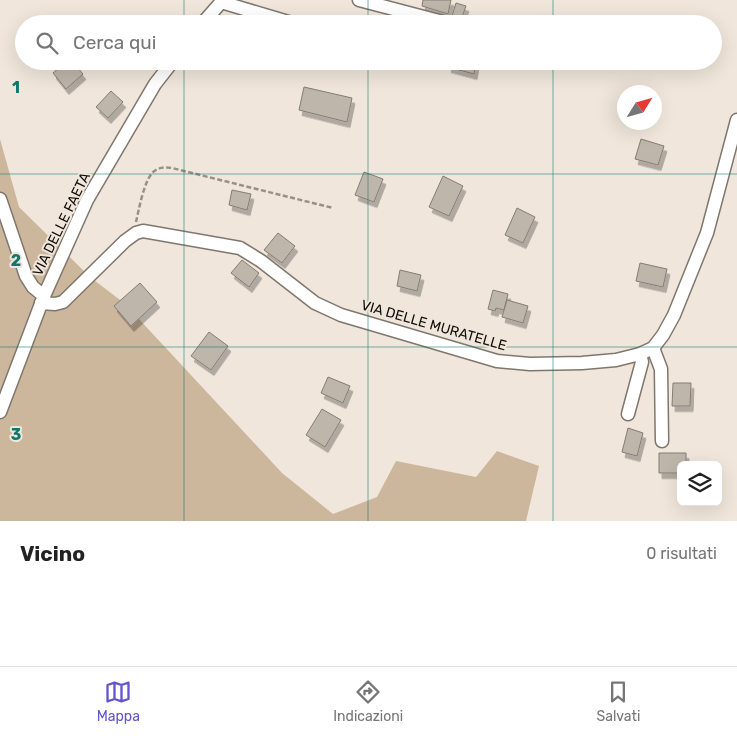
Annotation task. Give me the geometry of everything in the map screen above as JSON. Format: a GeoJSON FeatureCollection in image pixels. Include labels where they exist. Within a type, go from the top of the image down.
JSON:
{"type":"FeatureCollection","features":[{"type":"Feature","properties":{"kind":"street"},"geometry":{"type":"LineString","coordinates":[[359,0],[417,15]]}},
{"type":"Feature","properties":{"kind":"street"},"geometry":{"type":"LineString","coordinates":[[210,15],[222,1],[266,15]]}},
{"type":"Feature","properties":{"kind":"street","name":"VIA DELLE FAETA"},"geometry":{"type":"LineString","coordinates":[[0,412],[43,299],[87,200],[155,84],[166,70]]}},
{"type":"Feature","properties":{"kind":"street"},"geometry":{"type":"LineString","coordinates":[[662,441],[662,369],[653,348],[663,335],[674,314],[704,240],[721,186],[737,120]]}},
{"type":"Feature","properties":{"kind":"street"},"geometry":{"type":"LineString","coordinates":[[0,199],[26,276],[43,299],[55,304],[63,302],[108,257],[136,233]]}},
{"type":"Feature","properties":{"kind":"street","name":"VIA DELLE MURATELLE"},"geometry":{"type":"LineString","coordinates":[[136,233],[143,231],[159,233],[240,248],[255,257],[315,303],[341,315],[497,361],[530,364],[582,363],[616,360],[640,354],[653,348]]}},
{"type":"Feature","properties":{"kind":"street"},"geometry":{"type":"LineString","coordinates":[[628,414],[642,362],[640,354]]}},
{"type":"Feature","properties":{"kind":"path"},"geometry":{"type":"LineString","coordinates":[[136,233],[134,226],[150,177],[158,169],[164,167],[333,208]]}},
{"type":"Feature","properties":{"kind":"shaded area"},"geometry":{"type":"Polygon","coordinates":[[[0,139],[19,207],[90,277],[124,303],[282,473],[333,514],[377,497],[396,461],[476,477],[497,451],[539,466],[526,521],[0,521],[0,139]]]}},
{"type":"Feature","properties":{"kind":"building"},"geometry":{"type":"Polygon","coordinates":[[[423,0],[451,0],[448,14],[422,6],[423,0]]]}},
{"type":"Feature","properties":{"kind":"building"},"geometry":{"type":"Polygon","coordinates":[[[456,3],[466,6],[463,15],[452,15],[456,3]]]}},
{"type":"Feature","properties":{"kind":"building"},"geometry":{"type":"Polygon","coordinates":[[[56,70],[80,70],[83,74],[66,89],[53,73],[56,70]]]}},
{"type":"Feature","properties":{"kind":"building"},"geometry":{"type":"Polygon","coordinates":[[[459,70],[475,70],[474,74],[459,70]]]}},
{"type":"Feature","properties":{"kind":"building"},"geometry":{"type":"Polygon","coordinates":[[[304,87],[352,98],[347,122],[299,110],[304,87]]]}},
{"type":"Feature","properties":{"kind":"building"},"geometry":{"type":"Polygon","coordinates":[[[111,91],[123,102],[108,118],[96,107],[111,91]]]}},
{"type":"Feature","properties":{"kind":"building"},"geometry":{"type":"Polygon","coordinates":[[[641,139],[664,146],[658,165],[635,159],[641,139]]]}},
{"type":"Feature","properties":{"kind":"building"},"geometry":{"type":"Polygon","coordinates":[[[364,172],[383,179],[374,202],[355,195],[364,172]]]}},
{"type":"Feature","properties":{"kind":"building"},"geometry":{"type":"Polygon","coordinates":[[[443,176],[463,186],[449,216],[429,207],[443,176]]]}},
{"type":"Feature","properties":{"kind":"building"},"geometry":{"type":"Polygon","coordinates":[[[232,190],[251,194],[247,210],[229,205],[232,190]]]}},
{"type":"Feature","properties":{"kind":"building"},"geometry":{"type":"Polygon","coordinates":[[[517,208],[535,217],[523,243],[505,235],[517,208]]]}},
{"type":"Feature","properties":{"kind":"building"},"geometry":{"type":"Polygon","coordinates":[[[278,233],[295,246],[282,263],[264,250],[278,233]]]}},
{"type":"Feature","properties":{"kind":"building"},"geometry":{"type":"Polygon","coordinates":[[[242,260],[259,273],[249,287],[231,273],[242,260]]]}},
{"type":"Feature","properties":{"kind":"building"},"geometry":{"type":"Polygon","coordinates":[[[640,263],[667,269],[663,287],[636,281],[640,263]]]}},
{"type":"Feature","properties":{"kind":"building"},"geometry":{"type":"Polygon","coordinates":[[[400,270],[421,275],[417,291],[397,286],[400,270]]]}},
{"type":"Feature","properties":{"kind":"building"},"geometry":{"type":"Polygon","coordinates":[[[140,283],[157,302],[131,326],[114,306],[140,283]]]}},
{"type":"Feature","properties":{"kind":"building"},"geometry":{"type":"Polygon","coordinates":[[[493,290],[508,294],[504,310],[496,308],[495,311],[488,309],[493,290]]]}},
{"type":"Feature","properties":{"kind":"building"},"geometry":{"type":"Polygon","coordinates":[[[507,300],[528,306],[523,323],[502,317],[507,300]]]}},
{"type":"Feature","properties":{"kind":"building"},"geometry":{"type":"Polygon","coordinates":[[[209,332],[228,346],[211,370],[191,356],[209,332]]]}},
{"type":"Feature","properties":{"kind":"building"},"geometry":{"type":"Polygon","coordinates":[[[328,377],[350,386],[343,403],[321,393],[328,377]]]}},
{"type":"Feature","properties":{"kind":"building"},"geometry":{"type":"Polygon","coordinates":[[[673,383],[691,383],[690,406],[672,406],[673,383]]]}},
{"type":"Feature","properties":{"kind":"building"},"geometry":{"type":"Polygon","coordinates":[[[322,409],[341,420],[325,447],[306,435],[322,409]]]}},
{"type":"Feature","properties":{"kind":"building"},"geometry":{"type":"Polygon","coordinates":[[[628,428],[643,433],[637,456],[622,452],[628,428]]]}},
{"type":"Feature","properties":{"kind":"building"},"geometry":{"type":"Polygon","coordinates":[[[659,453],[686,453],[686,461],[677,461],[677,473],[659,473],[659,453]]]}}]}
